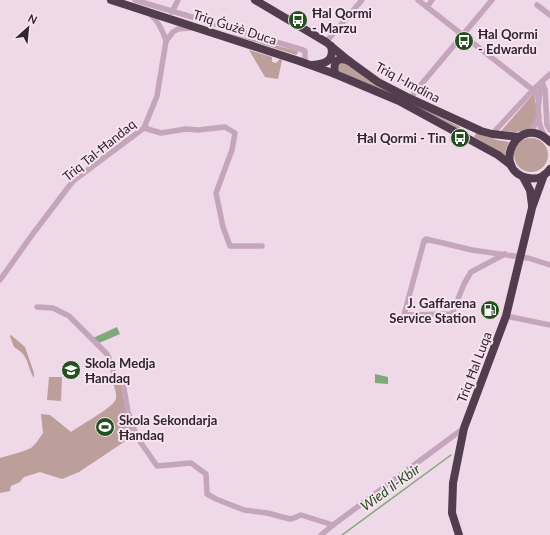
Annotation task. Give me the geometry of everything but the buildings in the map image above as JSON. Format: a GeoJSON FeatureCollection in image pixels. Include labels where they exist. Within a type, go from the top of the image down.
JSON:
{"type":"FeatureCollection","features":[{"type":"Feature","properties":{"kind":"highway","name":"Triq Ġużè Duca"},"geometry":{"type":"LineString","coordinates":[[111,0],[308,64],[399,101],[498,155],[523,177]]}},
{"type":"Feature","properties":{"kind":"highway","name":"Triq l-Imdina"},"geometry":{"type":"LineString","coordinates":[[255,0],[329,44],[378,82],[466,125],[492,134],[519,137]]}},
{"type":"Feature","properties":{"kind":"highway"},"geometry":{"type":"LineString","coordinates":[[308,64],[320,64],[329,60],[332,54],[329,44]]}},
{"type":"Feature","properties":{"kind":"highway"},"geometry":{"type":"LineString","coordinates":[[335,74],[334,68],[337,61],[340,59],[349,61]]}},
{"type":"Feature","properties":{"kind":"highway"},"geometry":{"type":"LineString","coordinates":[[511,165],[509,157],[510,150],[514,142],[519,137],[529,133],[541,135],[549,141]]}},
{"type":"Feature","properties":{"kind":"highway"},"geometry":{"type":"LineString","coordinates":[[523,177],[538,178],[547,172]]}},
{"type":"Feature","properties":{"kind":"highway","name":"Triq Ħal Luqa"},"geometry":{"type":"LineString","coordinates":[[459,535],[452,513],[452,483],[464,428],[506,316],[532,208],[547,172]]}},
{"type":"Feature","properties":{"kind":"highway","name":"Triq Ħal Luqa"},"geometry":{"type":"LineString","coordinates":[[523,177],[530,190],[532,208]]}},
{"type":"Feature","properties":{"kind":"street","name":"Triq Ġużè Duca"},"geometry":{"type":"LineString","coordinates":[[135,0],[303,50],[305,51],[308,64]]}},
{"type":"Feature","properties":{"kind":"street"},"geometry":{"type":"LineString","coordinates":[[172,12],[178,0]]}},
{"type":"Feature","properties":{"kind":"street"},"geometry":{"type":"LineString","coordinates":[[329,44],[362,0]]}},
{"type":"Feature","properties":{"kind":"street"},"geometry":{"type":"LineString","coordinates":[[418,0],[537,94],[541,131],[549,141]]}},
{"type":"Feature","properties":{"kind":"street"},"geometry":{"type":"LineString","coordinates":[[427,7],[432,0]]}},
{"type":"Feature","properties":{"kind":"street"},"geometry":{"type":"LineString","coordinates":[[411,99],[414,93],[492,0]]}},
{"type":"Feature","properties":{"kind":"street"},"geometry":{"type":"LineString","coordinates":[[537,5],[550,15]]}},
{"type":"Feature","properties":{"kind":"street"},"geometry":{"type":"LineString","coordinates":[[148,12],[161,26],[166,42]]}},
{"type":"Feature","properties":{"kind":"street"},"geometry":{"type":"LineString","coordinates":[[166,42],[173,32],[178,29],[199,28]]}},
{"type":"Feature","properties":{"kind":"street","name":"Triq Tal-Ħandaq"},"geometry":{"type":"LineString","coordinates":[[0,280],[32,235],[74,181],[144,128],[157,96],[166,42]]}},
{"type":"Feature","properties":{"kind":"street"},"geometry":{"type":"LineString","coordinates":[[492,134],[550,74]]}},
{"type":"Feature","properties":{"kind":"street"},"geometry":{"type":"LineString","coordinates":[[538,102],[542,82]]}},
{"type":"Feature","properties":{"kind":"street"},"geometry":{"type":"LineString","coordinates":[[542,82],[545,90],[547,125],[550,130]]}},
{"type":"Feature","properties":{"kind":"street"},"geometry":{"type":"LineString","coordinates":[[529,133],[539,116]]}},
{"type":"Feature","properties":{"kind":"street"},"geometry":{"type":"LineString","coordinates":[[144,128],[161,133],[186,129],[198,130],[225,127],[235,133],[232,150],[216,193],[223,227],[230,246],[262,246]]}},
{"type":"Feature","properties":{"kind":"street"},"geometry":{"type":"LineString","coordinates":[[505,254],[471,272],[464,284],[452,314],[404,315],[424,241],[426,239],[472,250],[505,254],[521,257],[550,265]]}},
{"type":"Feature","properties":{"kind":"street"},"geometry":{"type":"LineString","coordinates":[[37,307],[53,308],[69,316],[107,354],[115,377],[123,383],[128,412],[137,437],[157,466],[191,463],[206,474],[207,494],[244,510],[267,513],[290,519],[301,515],[332,525]]}},
{"type":"Feature","properties":{"kind":"street"},"geometry":{"type":"LineString","coordinates":[[506,316],[550,325]]}},
{"type":"Feature","properties":{"kind":"street"},"geometry":{"type":"LineString","coordinates":[[321,535],[332,525],[464,428]]}},
{"type":"Feature","properties":{"kind":"shaded area"},"geometry":{"type":"Polygon","coordinates":[[[227,33],[297,51],[298,53],[296,55],[227,33]]]}},
{"type":"Feature","properties":{"kind":"shaded area"},"geometry":{"type":"Polygon","coordinates":[[[249,50],[272,57],[272,62],[276,63],[280,59],[282,60],[278,79],[265,77],[249,50]]]}},
{"type":"Feature","properties":{"kind":"shaded area"},"geometry":{"type":"Polygon","coordinates":[[[345,62],[423,108],[460,127],[459,129],[405,100],[340,72],[338,65],[345,62]]]}},
{"type":"Feature","properties":{"kind":"shaded area"},"geometry":{"type":"Polygon","coordinates":[[[534,93],[537,113],[534,124],[531,128],[522,131],[501,131],[534,93]]]}},
{"type":"Feature","properties":{"kind":"shaded area"},"geometry":{"type":"Polygon","coordinates":[[[476,133],[497,140],[509,142],[505,155],[474,137],[476,133]]]}},
{"type":"Feature","properties":{"kind":"shaded area"},"geometry":{"type":"Polygon","coordinates":[[[531,138],[543,143],[548,155],[543,167],[531,172],[519,167],[514,155],[519,143],[531,138]]]}},
{"type":"Feature","properties":{"kind":"shaded area"},"geometry":{"type":"Polygon","coordinates":[[[117,327],[120,334],[99,343],[93,338],[117,327]]]}},
{"type":"Feature","properties":{"kind":"shaded area"},"geometry":{"type":"Polygon","coordinates":[[[11,335],[25,347],[34,373],[34,378],[25,357],[14,347],[10,336],[11,335]]]}},
{"type":"Feature","properties":{"kind":"shaded area"},"geometry":{"type":"Polygon","coordinates":[[[375,374],[388,377],[388,384],[375,383],[375,374]]]}},
{"type":"Feature","properties":{"kind":"shaded area"},"geometry":{"type":"Polygon","coordinates":[[[49,377],[62,377],[61,401],[47,400],[49,377]]]}},
{"type":"Feature","properties":{"kind":"shaded area","name":"Skola Sekondarja Ħandaq"},"geometry":{"type":"Polygon","coordinates":[[[112,378],[122,385],[133,436],[79,472],[62,479],[40,472],[24,477],[20,482],[11,486],[10,491],[0,493],[0,458],[31,448],[36,443],[43,433],[41,414],[50,415],[71,432],[109,407],[114,402],[116,397],[112,378]]]}},
{"type":"Feature","properties":{"kind":"waterway","name":"Wied il-Kbir"},"geometry":{"type":"LineString","coordinates":[[342,535],[451,455]]}},
{"type":"Feature","properties":{"kind":"place","name":"Ħal Qormi - Marzu"},"geometry":{"type":"Point","coordinates":[298,20]}},
{"type":"Feature","properties":{"kind":"place","name":"Ħal Qormi - Edwardu"},"geometry":{"type":"Point","coordinates":[464,41]}},
{"type":"Feature","properties":{"kind":"place","name":"Ħal Qormi - Tin"},"geometry":{"type":"Point","coordinates":[460,138]}},
{"type":"Feature","properties":{"kind":"place","name":"J. Gaffarena Service Station"},"geometry":{"type":"Point","coordinates":[490,310]}},
{"type":"Feature","properties":{"kind":"place","name":"Skola Medja Ħandaq"},"geometry":{"type":"Point","coordinates":[71,370]}},
{"type":"Feature","properties":{"kind":"place","name":"Skola Sekondarja Ħandaq"},"geometry":{"type":"Point","coordinates":[105,427]}}]}
